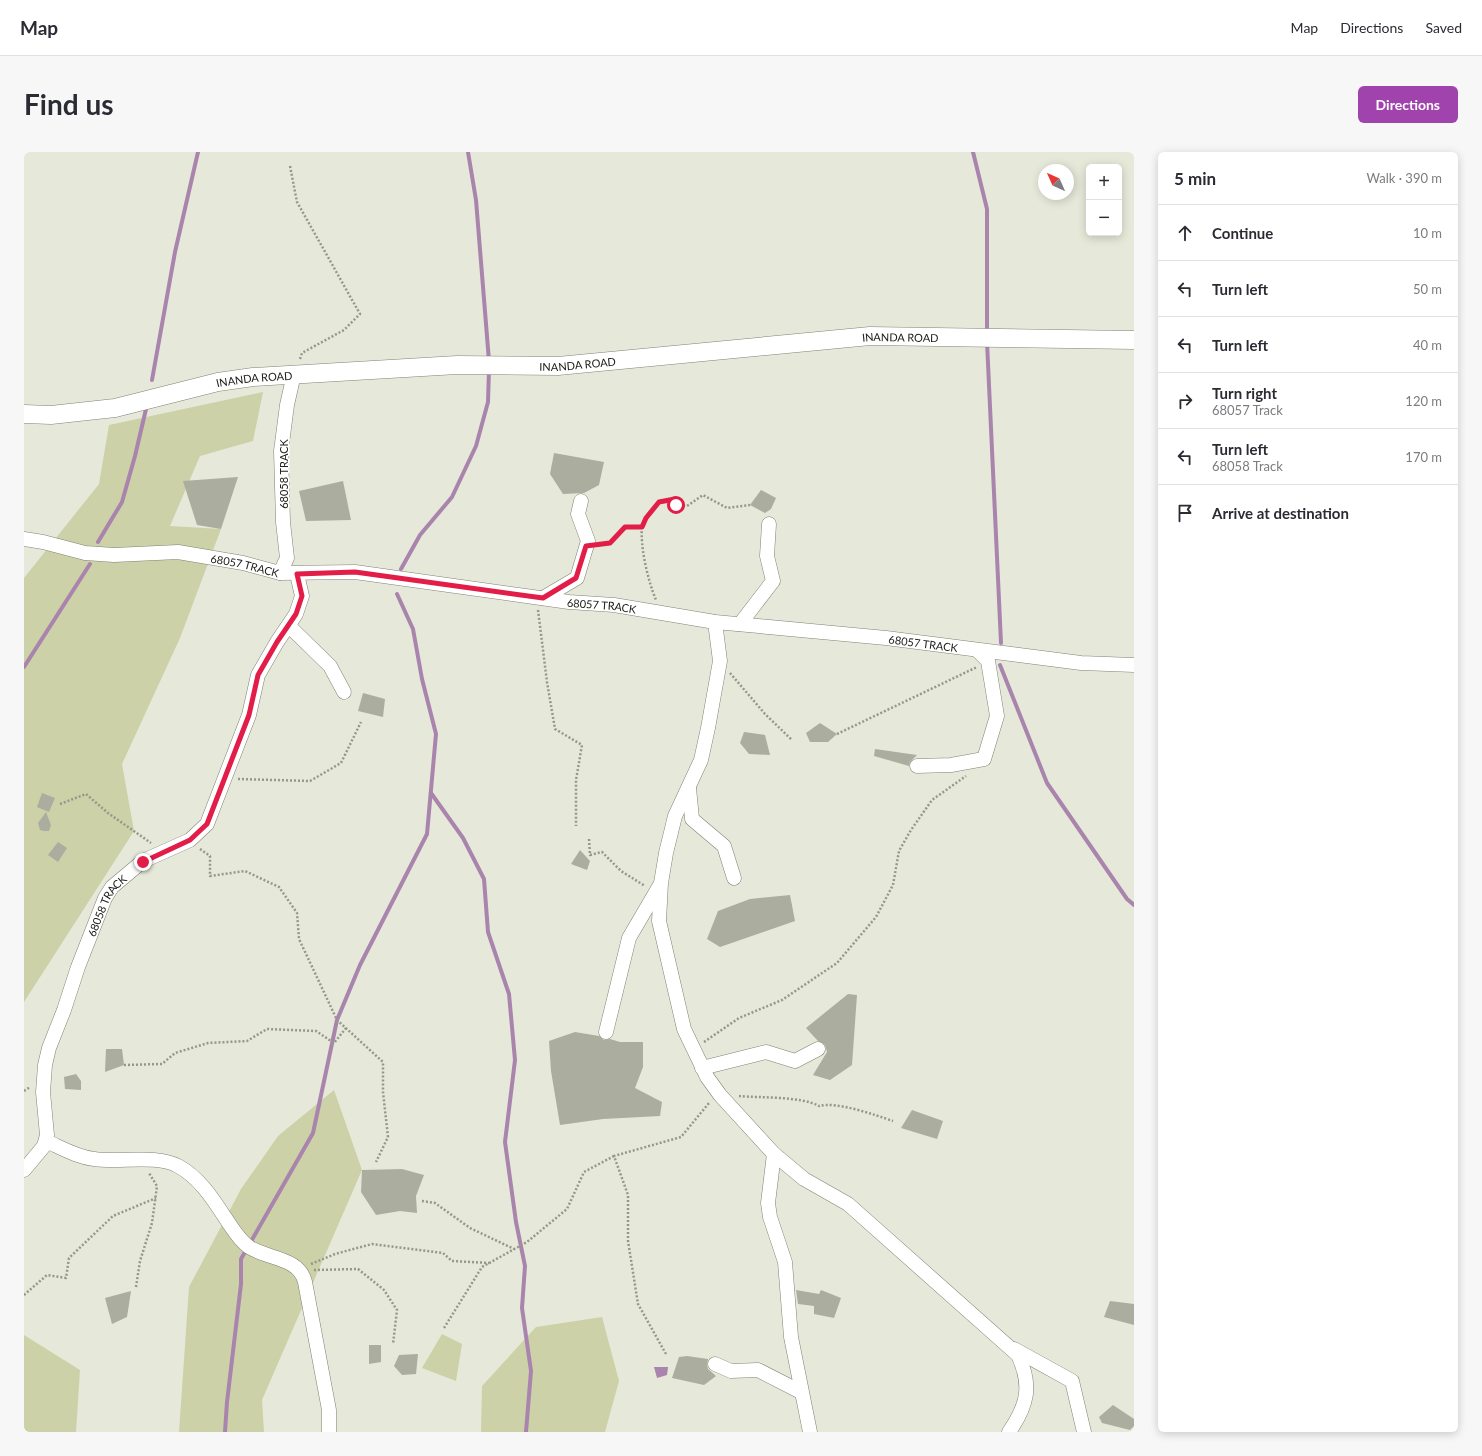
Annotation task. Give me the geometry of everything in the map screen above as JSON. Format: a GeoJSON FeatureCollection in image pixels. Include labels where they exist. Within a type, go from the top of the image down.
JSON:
{"type":"FeatureCollection","features":[{"type":"Feature","properties":{"kind":"street","name":"INANDA ROAD"},"geometry":{"type":"LineString","coordinates":[[24,414],[51,415],[115,408],[218,382],[253,377],[294,374],[457,365],[558,366],[637,360],[749,347],[870,336],[1134,340]]}},
{"type":"Feature","properties":{"kind":"street","name":"68058 TRACK"},"geometry":{"type":"LineString","coordinates":[[280,573],[287,558],[283,522],[282,451],[287,405],[294,374]]}},
{"type":"Feature","properties":{"kind":"street"},"geometry":{"type":"LineString","coordinates":[[540,598],[576,578],[588,541],[578,514],[581,501]]}},
{"type":"Feature","properties":{"kind":"street"},"geometry":{"type":"LineString","coordinates":[[740,624],[773,581],[767,556],[770,524]]}},
{"type":"Feature","properties":{"kind":"street","name":"68057 TRACK"},"geometry":{"type":"LineString","coordinates":[[24,539],[43,542],[75,552],[94,554],[178,552],[243,563],[280,573],[297,574],[355,572],[540,598],[614,605],[715,622],[886,638],[1081,663],[1134,665]]}},
{"type":"Feature","properties":{"kind":"street","name":"68058 TRACK"},"geometry":{"type":"LineString","coordinates":[[46,1141],[47,1135],[43,1092],[45,1065],[49,1048],[104,898],[112,887],[143,862],[190,840],[207,824],[249,715],[258,675],[277,642],[296,614],[302,596],[297,574]]}},
{"type":"Feature","properties":{"kind":"street"},"geometry":{"type":"LineString","coordinates":[[715,622],[720,661],[701,760],[675,816],[658,888],[659,921],[684,1029],[693,1050],[702,1068],[720,1095],[774,1154],[804,1179],[848,1204],[1013,1349],[1072,1381],[1084,1432]]}},
{"type":"Feature","properties":{"kind":"street"},"geometry":{"type":"LineString","coordinates":[[289,626],[330,666],[344,692]]}},
{"type":"Feature","properties":{"kind":"street"},"geometry":{"type":"LineString","coordinates":[[917,766],[951,765],[984,759],[997,716],[988,661],[978,650]]}},
{"type":"Feature","properties":{"kind":"street"},"geometry":{"type":"LineString","coordinates":[[689,788],[692,819],[724,846],[734,878]]}},
{"type":"Feature","properties":{"kind":"street"},"geometry":{"type":"LineString","coordinates":[[606,1032],[628,938],[658,888]]}},
{"type":"Feature","properties":{"kind":"street"},"geometry":{"type":"LineString","coordinates":[[702,1068],[766,1052],[795,1061],[818,1049]]}},
{"type":"Feature","properties":{"kind":"street"},"geometry":{"type":"LineString","coordinates":[[24,1170],[38,1155],[46,1141],[88,1158],[165,1161],[187,1171],[210,1194],[242,1242],[256,1251],[285,1261],[300,1269],[305,1282],[329,1410],[329,1432]]}},
{"type":"Feature","properties":{"kind":"street"},"geometry":{"type":"LineString","coordinates":[[774,1154],[768,1203],[770,1217],[785,1262],[791,1337],[810,1432]]}},
{"type":"Feature","properties":{"kind":"street"},"geometry":{"type":"LineString","coordinates":[[1009,1432],[1021,1412],[1026,1397],[1027,1384],[1024,1369],[1013,1349]]}},
{"type":"Feature","properties":{"kind":"street"},"geometry":{"type":"LineString","coordinates":[[715,1364],[731,1371],[758,1370],[801,1392]]}},
{"type":"Feature","properties":{"kind":"path"},"geometry":{"type":"LineString","coordinates":[[290,166],[297,202],[360,314],[344,330],[302,353],[294,374]]}},
{"type":"Feature","properties":{"kind":"path"},"geometry":{"type":"LineString","coordinates":[[662,613],[652,591],[641,539],[642,527],[646,518],[659,502],[675,499],[676,505],[687,506],[703,495],[727,508],[750,505]]}},
{"type":"Feature","properties":{"kind":"path"},"geometry":{"type":"LineString","coordinates":[[586,546],[610,543],[625,527],[642,527]]}},
{"type":"Feature","properties":{"kind":"path"},"geometry":{"type":"LineString","coordinates":[[540,598],[547,682],[555,729],[582,745],[576,780],[576,826]]}},
{"type":"Feature","properties":{"kind":"path"},"geometry":{"type":"LineString","coordinates":[[720,661],[765,714],[792,740]]}},
{"type":"Feature","properties":{"kind":"path"},"geometry":{"type":"LineString","coordinates":[[837,734],[988,661]]}},
{"type":"Feature","properties":{"kind":"path"},"geometry":{"type":"LineString","coordinates":[[225,779],[310,781],[341,762],[361,722]]}},
{"type":"Feature","properties":{"kind":"path"},"geometry":{"type":"LineString","coordinates":[[693,1050],[739,1018],[782,1000],[837,964],[876,917],[893,885],[899,851],[911,830],[932,800],[967,776]]}},
{"type":"Feature","properties":{"kind":"path"},"geometry":{"type":"LineString","coordinates":[[60,804],[86,794],[108,813],[164,852]]}},
{"type":"Feature","properties":{"kind":"path"},"geometry":{"type":"LineString","coordinates":[[589,839],[590,855],[602,852],[622,871],[658,888]]}},
{"type":"Feature","properties":{"kind":"path"},"geometry":{"type":"LineString","coordinates":[[190,840],[210,856],[210,876],[245,872],[279,887],[297,913],[300,939],[338,1020],[384,1062],[383,1092],[388,1137],[376,1162]]}},
{"type":"Feature","properties":{"kind":"path"},"geometry":{"type":"LineString","coordinates":[[124,1065],[162,1064],[175,1053],[208,1043],[247,1041],[268,1029],[316,1031],[334,1043],[346,1028]]}},
{"type":"Feature","properties":{"kind":"path"},"geometry":{"type":"LineString","coordinates":[[444,1328],[482,1267],[528,1242],[567,1209],[584,1172],[614,1156],[681,1137],[705,1106],[720,1095],[778,1098],[813,1103],[818,1106],[825,1104],[893,1120]]}},
{"type":"Feature","properties":{"kind":"path"},"geometry":{"type":"LineString","coordinates":[[614,1156],[628,1196],[628,1241],[638,1304],[666,1354]]}},
{"type":"Feature","properties":{"kind":"path"},"geometry":{"type":"LineString","coordinates":[[136,1287],[140,1261],[152,1223],[157,1186],[142,1160]]}},
{"type":"Feature","properties":{"kind":"path"},"geometry":{"type":"LineString","coordinates":[[24,1295],[47,1275],[66,1278],[69,1258],[113,1216],[156,1198]]}},
{"type":"Feature","properties":{"kind":"path"},"geometry":{"type":"LineString","coordinates":[[422,1201],[435,1203],[470,1228],[514,1249]]}},
{"type":"Feature","properties":{"kind":"path"},"geometry":{"type":"LineString","coordinates":[[300,1269],[335,1254],[372,1244],[443,1253],[452,1261],[490,1263]]}},
{"type":"Feature","properties":{"kind":"path"},"geometry":{"type":"LineString","coordinates":[[300,1269],[358,1269],[384,1290],[397,1310],[393,1344]]}},
{"type":"Feature","properties":{"kind":"green space"},"geometry":{"type":"Polygon","coordinates":[[[263,392],[253,441],[200,456],[170,526],[221,529],[180,638],[122,764],[134,831],[24,1002],[24,578],[99,484],[109,425],[263,392]]]}},
{"type":"Feature","properties":{"kind":"green space"},"geometry":{"type":"Polygon","coordinates":[[[334,1090],[362,1170],[262,1400],[264,1432],[179,1432],[189,1287],[241,1189],[278,1136],[334,1090]]]}},
{"type":"Feature","properties":{"kind":"green space"},"geometry":{"type":"Polygon","coordinates":[[[602,1317],[619,1381],[605,1432],[481,1432],[482,1386],[536,1327],[602,1317]]]}},
{"type":"Feature","properties":{"kind":"green space"},"geometry":{"type":"Polygon","coordinates":[[[442,1334],[462,1344],[456,1381],[422,1368],[442,1334]]]}},
{"type":"Feature","properties":{"kind":"green space"},"geometry":{"type":"Polygon","coordinates":[[[24,1335],[80,1370],[76,1432],[24,1432],[24,1335]]]}},
{"type":"Feature","properties":{"kind":"shaded area"},"geometry":{"type":"Polygon","coordinates":[[[654,1367],[668,1367],[667,1375],[657,1378],[654,1367]]]}},
{"type":"Feature","properties":{"kind":"building"},"geometry":{"type":"Polygon","coordinates":[[[554,453],[604,462],[599,485],[584,493],[563,494],[550,474],[554,453]]]}},
{"type":"Feature","properties":{"kind":"building"},"geometry":{"type":"Polygon","coordinates":[[[238,477],[221,529],[197,525],[183,481],[238,477]]]}},
{"type":"Feature","properties":{"kind":"building"},"geometry":{"type":"Polygon","coordinates":[[[343,481],[351,520],[306,521],[299,491],[343,481]]]}},
{"type":"Feature","properties":{"kind":"building"},"geometry":{"type":"Polygon","coordinates":[[[761,490],[776,498],[771,509],[765,513],[750,505],[761,490]]]}},
{"type":"Feature","properties":{"kind":"building"},"geometry":{"type":"Polygon","coordinates":[[[363,693],[385,699],[383,717],[358,711],[363,693]]]}},
{"type":"Feature","properties":{"kind":"building"},"geometry":{"type":"Polygon","coordinates":[[[820,723],[837,734],[828,742],[810,742],[806,733],[820,723]]]}},
{"type":"Feature","properties":{"kind":"building"},"geometry":{"type":"Polygon","coordinates":[[[744,732],[765,735],[770,755],[749,754],[740,743],[744,732]]]}},
{"type":"Feature","properties":{"kind":"building"},"geometry":{"type":"Polygon","coordinates":[[[875,749],[917,755],[910,762],[909,766],[874,756],[875,749]]]}},
{"type":"Feature","properties":{"kind":"building"},"geometry":{"type":"Polygon","coordinates":[[[42,793],[55,798],[49,812],[37,807],[42,793]]]}},
{"type":"Feature","properties":{"kind":"building"},"geometry":{"type":"Polygon","coordinates":[[[46,812],[51,825],[49,831],[40,830],[38,823],[46,812]]]}},
{"type":"Feature","properties":{"kind":"building"},"geometry":{"type":"Polygon","coordinates":[[[58,842],[67,848],[58,862],[48,855],[58,842]]]}},
{"type":"Feature","properties":{"kind":"building"},"geometry":{"type":"Polygon","coordinates":[[[580,850],[590,861],[587,870],[571,864],[580,850]]]}},
{"type":"Feature","properties":{"kind":"building"},"geometry":{"type":"Polygon","coordinates":[[[790,895],[795,921],[720,947],[707,939],[718,911],[750,899],[790,895]]]}},
{"type":"Feature","properties":{"kind":"building"},"geometry":{"type":"Polygon","coordinates":[[[848,994],[857,995],[852,1065],[830,1080],[813,1075],[827,1052],[825,1045],[818,1041],[806,1028],[848,994]]]}},
{"type":"Feature","properties":{"kind":"building"},"geometry":{"type":"Polygon","coordinates":[[[575,1032],[599,1036],[604,1040],[610,1039],[620,1042],[643,1042],[643,1067],[635,1088],[662,1102],[660,1116],[603,1119],[560,1125],[551,1071],[549,1041],[575,1032]]]}},
{"type":"Feature","properties":{"kind":"building"},"geometry":{"type":"Polygon","coordinates":[[[106,1049],[122,1049],[124,1065],[105,1072],[106,1049]]]}},
{"type":"Feature","properties":{"kind":"building"},"geometry":{"type":"Polygon","coordinates":[[[76,1074],[81,1081],[81,1090],[65,1089],[64,1077],[76,1074]]]}},
{"type":"Feature","properties":{"kind":"building"},"geometry":{"type":"Polygon","coordinates":[[[912,1110],[943,1121],[937,1139],[901,1128],[912,1110]]]}},
{"type":"Feature","properties":{"kind":"building"},"geometry":{"type":"Polygon","coordinates":[[[402,1169],[424,1175],[416,1196],[417,1213],[400,1211],[376,1215],[361,1192],[362,1170],[402,1169]]]}},
{"type":"Feature","properties":{"kind":"building"},"geometry":{"type":"Polygon","coordinates":[[[796,1290],[819,1294],[821,1290],[841,1298],[834,1318],[814,1314],[814,1306],[798,1304],[796,1290]]]}},
{"type":"Feature","properties":{"kind":"building"},"geometry":{"type":"Polygon","coordinates":[[[131,1291],[127,1317],[112,1324],[105,1298],[131,1291]]]}},
{"type":"Feature","properties":{"kind":"building"},"geometry":{"type":"Polygon","coordinates":[[[1110,1301],[1134,1304],[1134,1325],[1104,1317],[1110,1301]]]}},
{"type":"Feature","properties":{"kind":"building"},"geometry":{"type":"Polygon","coordinates":[[[369,1345],[381,1345],[381,1362],[369,1364],[369,1345]]]}},
{"type":"Feature","properties":{"kind":"building"},"geometry":{"type":"Polygon","coordinates":[[[418,1354],[416,1374],[402,1375],[394,1366],[399,1355],[418,1354]]]}},
{"type":"Feature","properties":{"kind":"building"},"geometry":{"type":"Polygon","coordinates":[[[687,1356],[708,1359],[708,1369],[716,1376],[704,1385],[672,1378],[679,1357],[687,1356]]]}},
{"type":"Feature","properties":{"kind":"building"},"geometry":{"type":"Polygon","coordinates":[[[1113,1405],[1134,1419],[1134,1426],[1130,1430],[1102,1423],[1099,1417],[1113,1405]]]}},
{"type":"Feature","properties":{"kind":"waterway"},"geometry":{"type":"LineString","coordinates":[[152,380],[175,252],[198,152]]}},
{"type":"Feature","properties":{"kind":"waterway"},"geometry":{"type":"LineString","coordinates":[[468,152],[476,200],[489,361]]}},
{"type":"Feature","properties":{"kind":"waterway"},"geometry":{"type":"LineString","coordinates":[[973,152],[987,209],[987,333]]}},
{"type":"Feature","properties":{"kind":"waterway"},"geometry":{"type":"LineString","coordinates":[[987,342],[1001,643]]}},
{"type":"Feature","properties":{"kind":"waterway"},"geometry":{"type":"LineString","coordinates":[[401,569],[420,535],[452,497],[476,446],[488,402],[489,369]]}},
{"type":"Feature","properties":{"kind":"waterway"},"geometry":{"type":"LineString","coordinates":[[98,542],[122,502],[146,409]]}},
{"type":"Feature","properties":{"kind":"waterway"},"geometry":{"type":"LineString","coordinates":[[24,667],[90,564]]}},
{"type":"Feature","properties":{"kind":"waterway"},"geometry":{"type":"LineString","coordinates":[[225,1432],[227,1402],[241,1284],[241,1259],[313,1133],[337,1020],[360,965],[427,834],[436,734],[422,679],[413,629],[397,594]]}},
{"type":"Feature","properties":{"kind":"waterway"},"geometry":{"type":"LineString","coordinates":[[1000,665],[1047,783],[1127,899],[1134,905]]}},
{"type":"Feature","properties":{"kind":"waterway"},"geometry":{"type":"LineString","coordinates":[[431,793],[463,838],[484,879],[488,932],[509,994],[515,1060],[505,1142],[516,1222],[525,1266],[522,1308],[531,1371],[526,1432]]}},
{"type":"Feature","properties":{"kind":"route"},"geometry":{"type":"LineString","coordinates":[[143,862],[190,840],[200,832],[212,815],[242,729],[249,715],[258,675],[277,642],[296,614],[302,596],[297,574],[355,572],[428,584],[473,587],[543,598],[576,578],[586,546],[610,543],[625,527],[642,527],[646,518],[659,502],[675,499],[676,505]]}}]}
